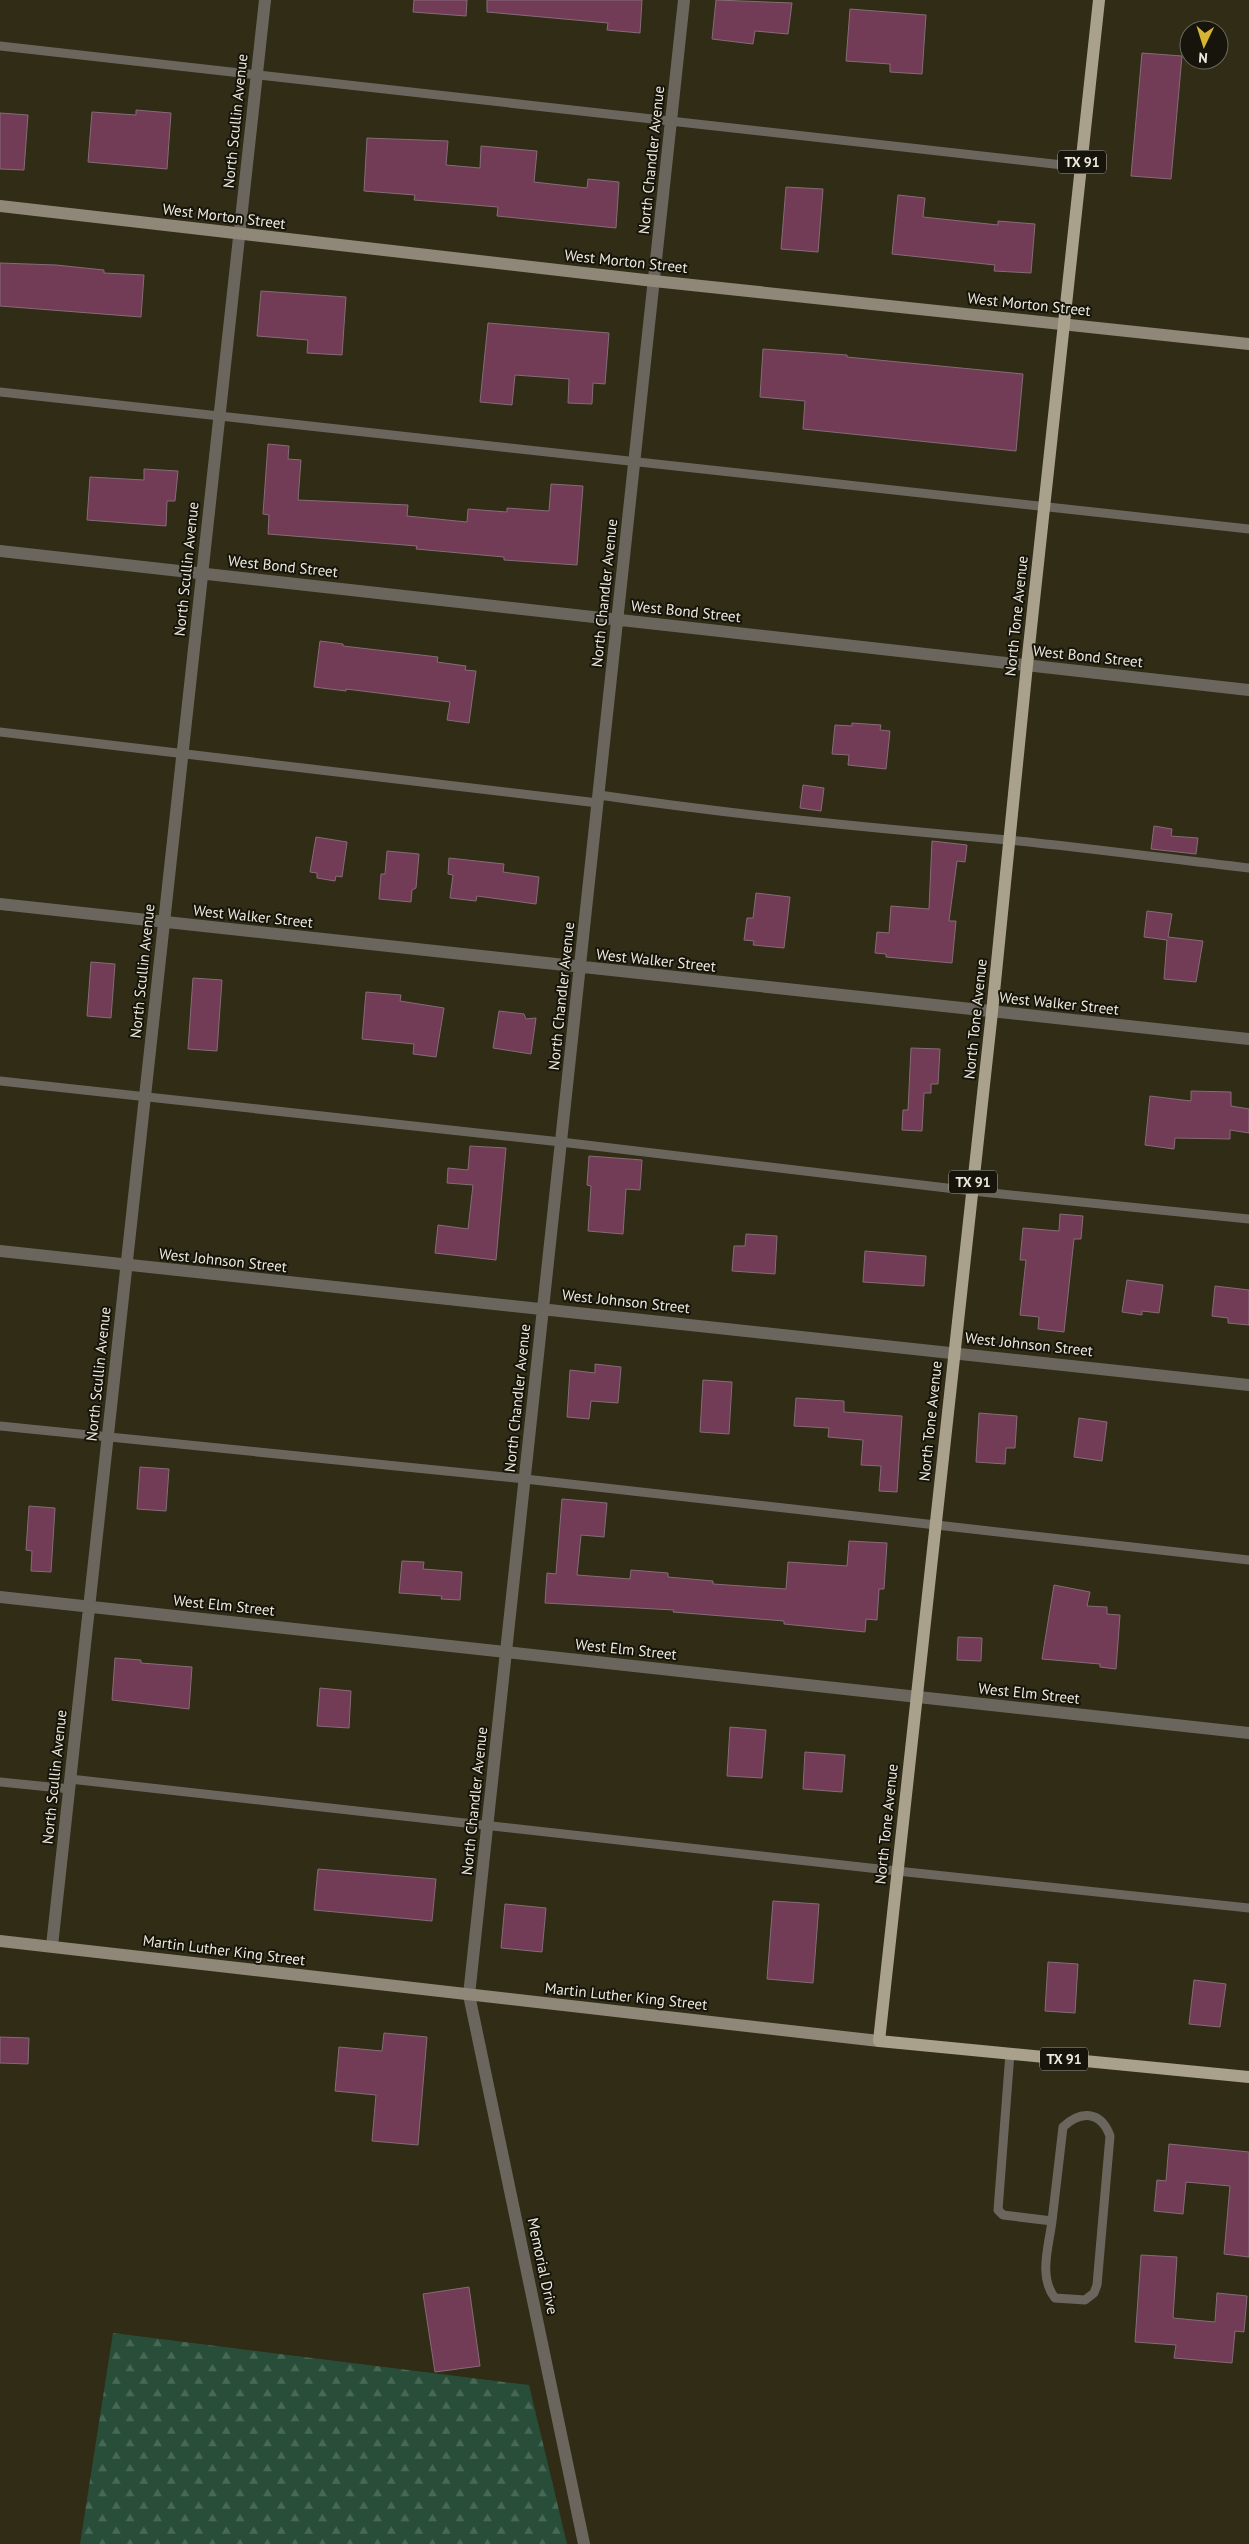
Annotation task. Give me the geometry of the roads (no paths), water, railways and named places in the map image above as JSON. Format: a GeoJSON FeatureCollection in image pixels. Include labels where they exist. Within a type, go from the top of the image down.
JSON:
{"type":"FeatureCollection","features":[{"type":"Feature","properties":{"kind":"main road","name":"North Tone Avenue"},"geometry":{"type":"LineString","coordinates":[[880,2041],[915,1698],[992,1012],[1027,665],[1099,0]]}},
{"type":"Feature","properties":{"kind":"main road","name":"West Morton Street"},"geometry":{"type":"LineString","coordinates":[[0,206],[654,281],[1249,344]]}},
{"type":"Feature","properties":{"kind":"main road","name":"Martin Luther King Street"},"geometry":{"type":"LineString","coordinates":[[0,1940],[880,2041],[1249,2077]]}},
{"type":"Feature","properties":{"kind":"street","name":"North Scullin Avenue"},"geometry":{"type":"LineString","coordinates":[[52,1946],[265,0]]}},
{"type":"Feature","properties":{"kind":"street","name":"North Chandler Avenue"},"geometry":{"type":"LineString","coordinates":[[469,1995],[684,0]]}},
{"type":"Feature","properties":{"kind":"street","name":"West Bond Street"},"geometry":{"type":"LineString","coordinates":[[0,552],[1249,690]]}},
{"type":"Feature","properties":{"kind":"street","name":"West Walker Street"},"geometry":{"type":"LineString","coordinates":[[0,904],[580,969],[1249,1039]]}},
{"type":"Feature","properties":{"kind":"street","name":"West Johnson Street"},"geometry":{"type":"LineString","coordinates":[[0,1251],[1249,1385]]}},
{"type":"Feature","properties":{"kind":"street","name":"West Elm Street"},"geometry":{"type":"LineString","coordinates":[[0,1597],[1249,1733]]}},
{"type":"Feature","properties":{"kind":"street","name":"Memorial Drive"},"geometry":{"type":"LineString","coordinates":[[469,1995],[584,2544]]}},
{"type":"Feature","properties":{"kind":"lane"},"geometry":{"type":"LineString","coordinates":[[0,46],[1081,166]]}},
{"type":"Feature","properties":{"kind":"lane"},"geometry":{"type":"LineString","coordinates":[[0,392],[1249,529]]}},
{"type":"Feature","properties":{"kind":"lane"},"geometry":{"type":"LineString","coordinates":[[0,732],[598,799],[668,805],[914,834],[1009,840],[1249,868]]}},
{"type":"Feature","properties":{"kind":"lane"},"geometry":{"type":"LineString","coordinates":[[0,1081],[561,1142],[972,1191],[1249,1219]]}},
{"type":"Feature","properties":{"kind":"lane"},"geometry":{"type":"LineString","coordinates":[[0,1426],[525,1479],[1249,1560]]}},
{"type":"Feature","properties":{"kind":"lane"},"geometry":{"type":"LineString","coordinates":[[0,1782],[70,1784],[488,1825],[897,1872],[1249,1908]]}},
{"type":"Feature","properties":{"kind":"lane"},"geometry":{"type":"LineString","coordinates":[[1010,2053],[998,2210],[1003,2215],[1052,2221]]}},
{"type":"Feature","properties":{"kind":"lane"},"geometry":{"type":"LineString","coordinates":[[1083,2116],[1100,2118],[1106,2125],[1110,2136],[1097,2285],[1094,2293],[1085,2300],[1055,2298],[1049,2291],[1045,2277],[1052,2221],[1063,2128],[1071,2119],[1083,2116]]}}]}
